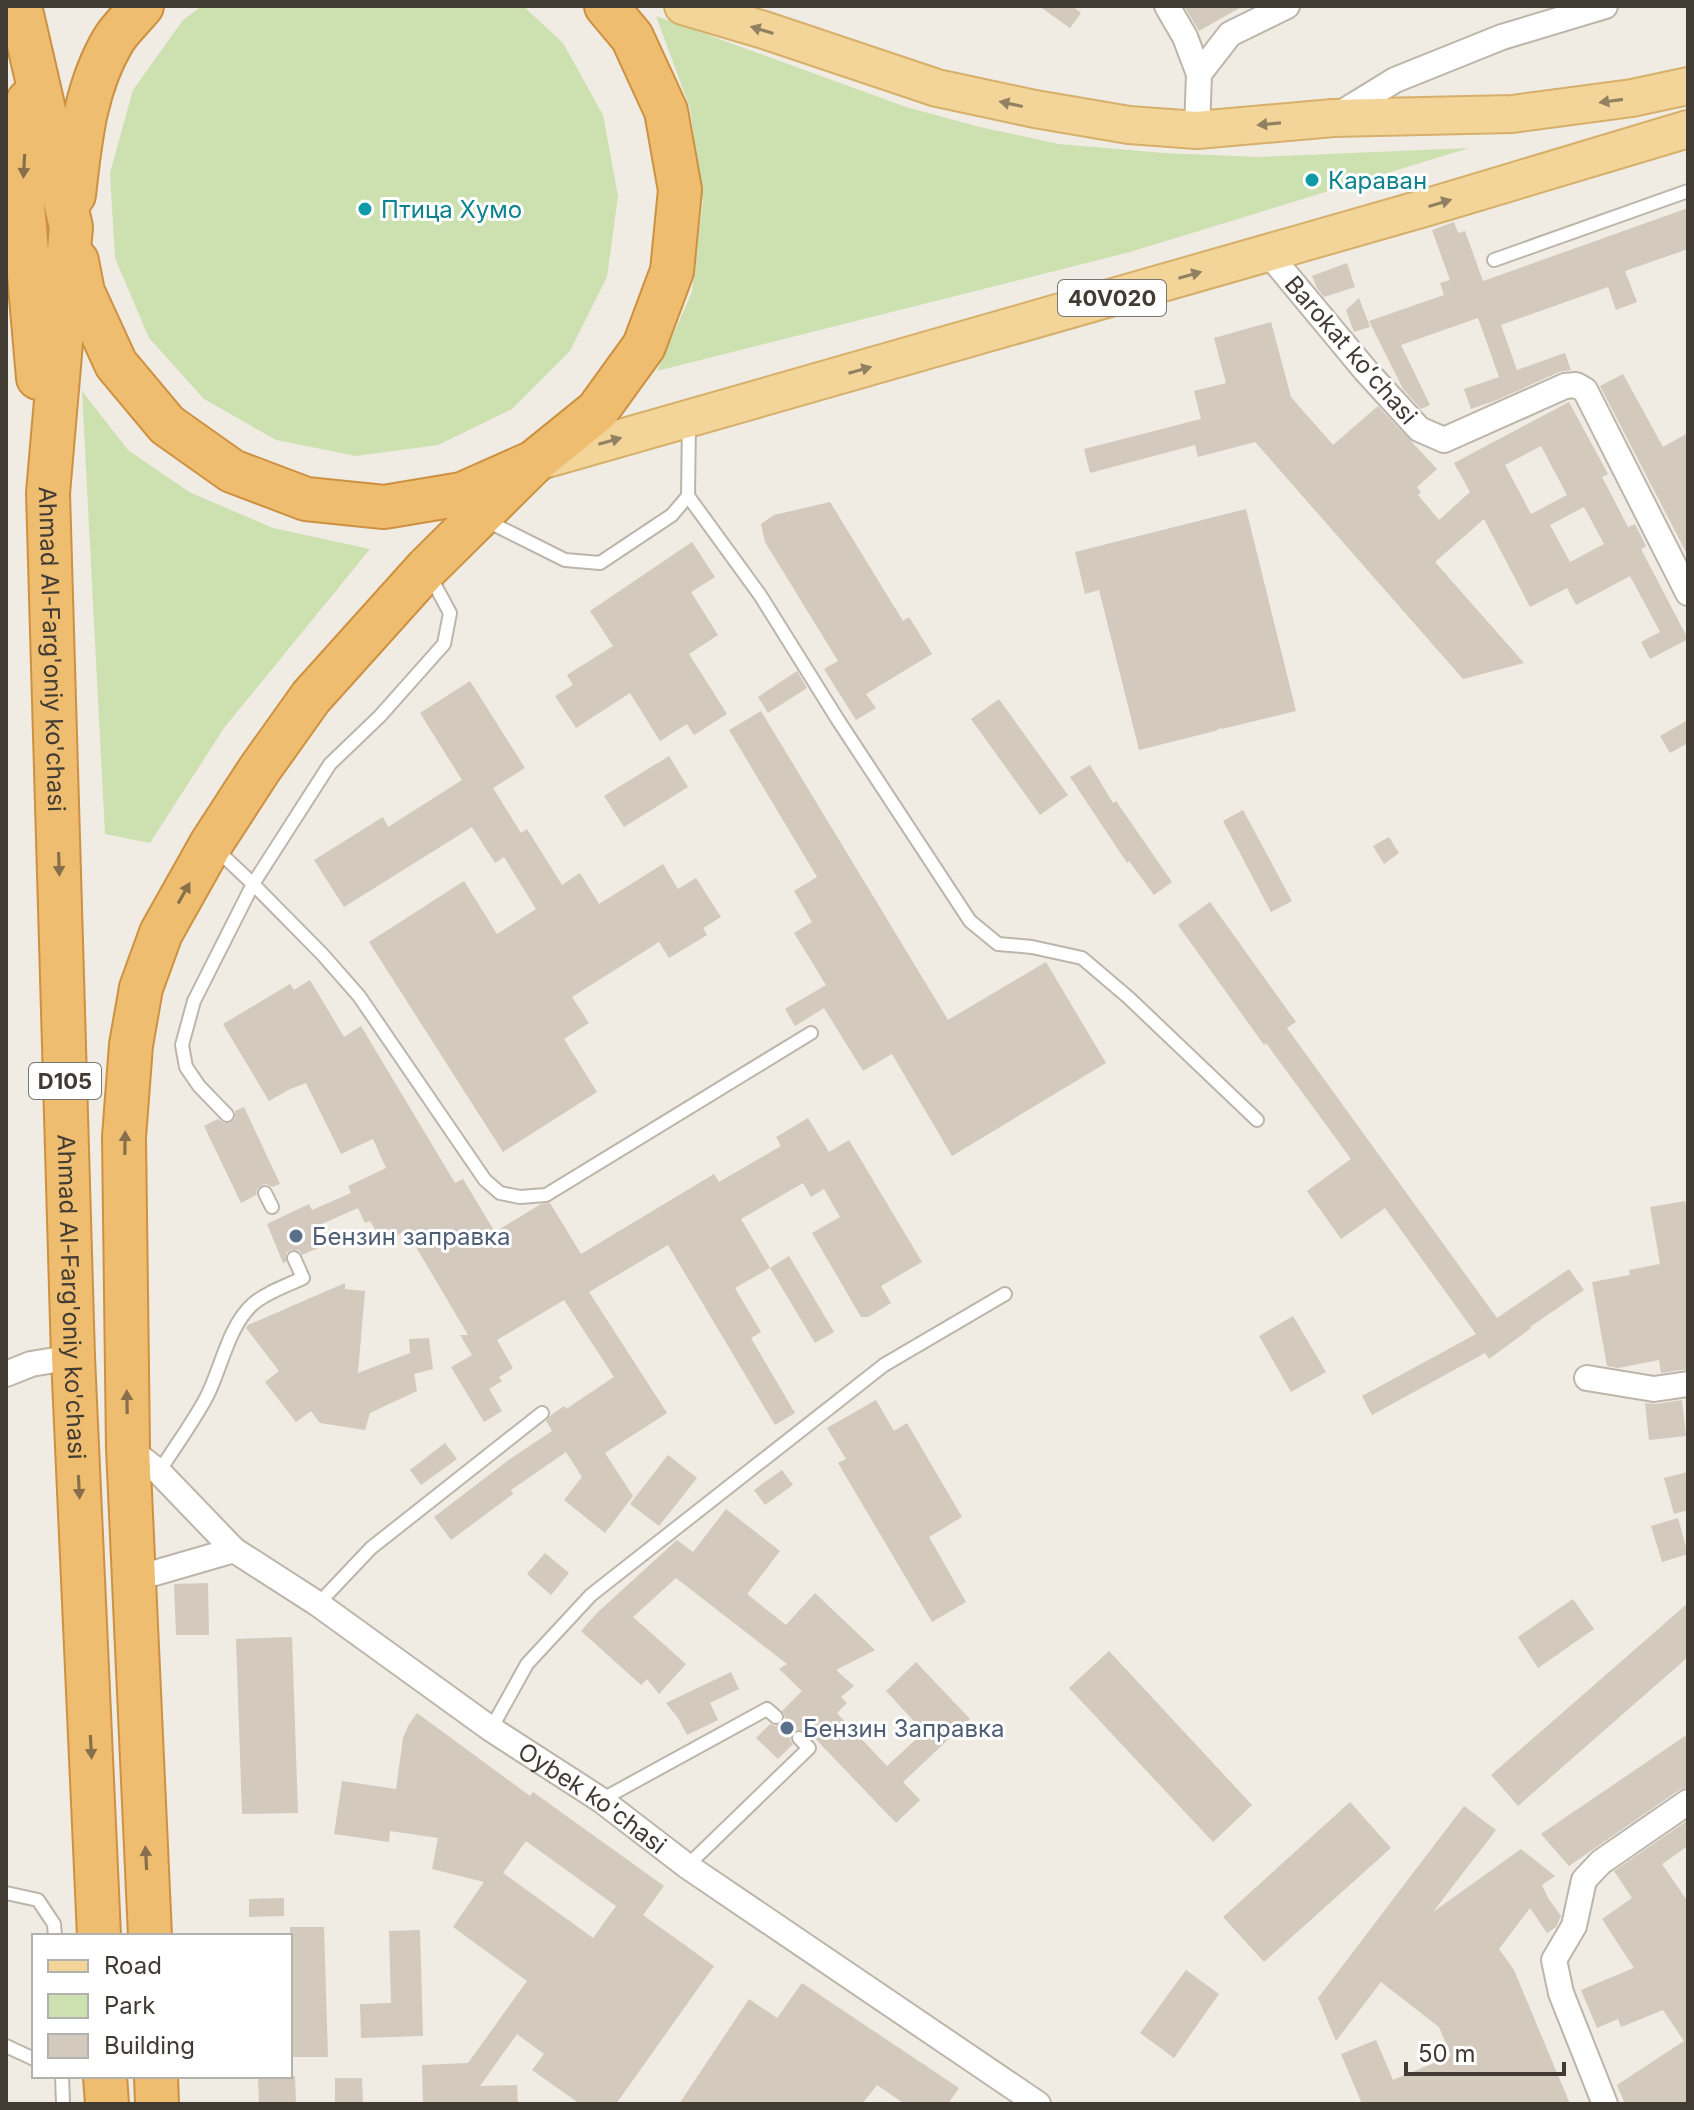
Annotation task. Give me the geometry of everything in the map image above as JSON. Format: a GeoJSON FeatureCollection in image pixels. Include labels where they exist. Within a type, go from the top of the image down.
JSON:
{"type":"FeatureCollection","features":[{"type":"Feature","properties":{"kind":"highway","name":"D105"},"geometry":{"type":"LineString","coordinates":[[20,6],[71,227]]}},
{"type":"Feature","properties":{"kind":"highway","name":"Ahmad Al-Farg'oniy ko'chasi"},"geometry":{"type":"LineString","coordinates":[[99,1934],[73,1357],[48,493],[82,122],[95,77],[115,38],[142,6]]}},
{"type":"Feature","properties":{"kind":"highway"},"geometry":{"type":"LineString","coordinates":[[71,227],[83,292],[116,364],[167,425],[232,471],[306,499],[384,507],[462,494],[534,462],[597,411],[644,346],[672,271],[680,190],[666,111],[632,37],[606,6]]}},
{"type":"Feature","properties":{"kind":"highway"},"geometry":{"type":"LineString","coordinates":[[31,60],[23,205],[48,493]]}},
{"type":"Feature","properties":{"kind":"highway","name":"D105"},"geometry":{"type":"LineString","coordinates":[[150,1934],[134,1579],[143,1460],[124,1137],[131,1045],[141,988],[161,933],[211,844],[311,697],[427,568],[534,462]]}},
{"type":"Feature","properties":{"kind":"highway"},"geometry":{"type":"LineString","coordinates":[[105,2078],[107,2104]]}},
{"type":"Feature","properties":{"kind":"highway"},"geometry":{"type":"LineString","coordinates":[[156,2078],[157,2104]]}},
{"type":"Feature","properties":{"kind":"main road"},"geometry":{"type":"LineString","coordinates":[[683,6],[937,88],[1129,125],[1197,130],[1333,118],[1512,114],[1632,98],[1688,86]]}},
{"type":"Feature","properties":{"kind":"main road","name":"40V020"},"geometry":{"type":"LineString","coordinates":[[534,462],[1268,253],[1688,129]]}},
{"type":"Feature","properties":{"kind":"street"},"geometry":{"type":"LineString","coordinates":[[1167,6],[1185,37],[1199,74],[1197,130]]}},
{"type":"Feature","properties":{"kind":"street"},"geometry":{"type":"LineString","coordinates":[[1199,74],[1230,34],[1287,6]]}},
{"type":"Feature","properties":{"kind":"street"},"geometry":{"type":"LineString","coordinates":[[1333,118],[1395,80],[1502,37],[1605,6]]}},
{"type":"Feature","properties":{"kind":"street","name":"Barokat koʻchasi"},"geometry":{"type":"LineString","coordinates":[[1268,253],[1366,371],[1419,429],[1444,440],[1565,386],[1576,385],[1585,390],[1688,593]]}},
{"type":"Feature","properties":{"kind":"street"},"geometry":{"type":"LineString","coordinates":[[6,1374],[31,1364],[73,1357]]}},
{"type":"Feature","properties":{"kind":"street"},"geometry":{"type":"LineString","coordinates":[[1587,1378],[1654,1389],[1688,1384]]}},
{"type":"Feature","properties":{"kind":"street","name":"Oybek ko'chasi"},"geometry":{"type":"LineString","coordinates":[[143,1460],[234,1550],[318,1604],[491,1729],[601,1800],[687,1866],[1038,2104]]}},
{"type":"Feature","properties":{"kind":"street"},"geometry":{"type":"LineString","coordinates":[[134,1579],[234,1550]]}},
{"type":"Feature","properties":{"kind":"street"},"geometry":{"type":"LineString","coordinates":[[1605,2104],[1561,1993],[1554,1960],[1574,1926],[1584,1880],[1601,1862],[1688,1802]]}},
{"type":"Feature","properties":{"kind":"lane"},"geometry":{"type":"LineString","coordinates":[[1494,260],[1688,191]]}},
{"type":"Feature","properties":{"kind":"lane"},"geometry":{"type":"LineString","coordinates":[[689,419],[688,496],[760,595],[970,921],[998,944],[1032,947],[1082,958],[1129,998],[1257,1120]]}},
{"type":"Feature","properties":{"kind":"lane"},"geometry":{"type":"LineString","coordinates":[[479,517],[565,560],[600,563],[672,515],[688,496]]}},
{"type":"Feature","properties":{"kind":"lane"},"geometry":{"type":"LineString","coordinates":[[227,1115],[199,1086],[186,1067],[182,1045],[194,1001],[253,884],[330,764],[380,716],[444,644],[450,613],[427,568]]}},
{"type":"Feature","properties":{"kind":"lane"},"geometry":{"type":"LineString","coordinates":[[211,844],[323,955],[359,996],[485,1180],[500,1193],[520,1197],[546,1195],[811,1033]]}},
{"type":"Feature","properties":{"kind":"lane"},"geometry":{"type":"LineString","coordinates":[[265,1193],[272,1207]]}},
{"type":"Feature","properties":{"kind":"lane"},"geometry":{"type":"LineString","coordinates":[[143,1460],[206,1398],[227,1345],[252,1305],[303,1278],[294,1258]]}},
{"type":"Feature","properties":{"kind":"lane"},"geometry":{"type":"LineString","coordinates":[[491,1729],[527,1664],[591,1595],[884,1365],[1005,1294]]}},
{"type":"Feature","properties":{"kind":"lane"},"geometry":{"type":"LineString","coordinates":[[318,1604],[371,1548],[542,1413]]}},
{"type":"Feature","properties":{"kind":"lane"},"geometry":{"type":"LineString","coordinates":[[601,1800],[767,1709],[776,1717]]}},
{"type":"Feature","properties":{"kind":"lane"},"geometry":{"type":"LineString","coordinates":[[687,1866],[809,1748],[799,1738]]}},
{"type":"Feature","properties":{"kind":"lane"},"geometry":{"type":"LineString","coordinates":[[6,1893],[38,1900],[54,1924],[55,1934]]}},
{"type":"Feature","properties":{"kind":"lane"},"geometry":{"type":"LineString","coordinates":[[6,2046],[32,2058]]}},
{"type":"Feature","properties":{"kind":"lane"},"geometry":{"type":"LineString","coordinates":[[62,2078],[63,2104]]}},
{"type":"Feature","properties":{"kind":"green space"},"geometry":{"type":"Polygon","coordinates":[[[202,6],[523,6],[563,43],[603,115],[618,196],[607,277],[570,351],[512,409],[438,445],[356,456],[276,440],[204,399],[149,338],[115,258],[110,173],[133,90],[183,20],[202,6]]]}},
{"type":"Feature","properties":{"kind":"green space"},"geometry":{"type":"Polygon","coordinates":[[[656,16],[906,107],[1059,144],[1258,157],[1469,148],[1130,252],[657,371],[692,292],[703,201],[690,108],[656,16]]]}},
{"type":"Feature","properties":{"kind":"green space"},"geometry":{"type":"Polygon","coordinates":[[[82,391],[128,450],[189,492],[273,528],[370,549],[224,728],[150,843],[105,834],[82,391]]]}},
{"type":"Feature","properties":{"kind":"building"},"geometry":{"type":"Polygon","coordinates":[[[1039,6],[1072,6],[1081,13],[1070,28],[1039,6]]]}},
{"type":"Feature","properties":{"kind":"building"},"geometry":{"type":"Polygon","coordinates":[[[1184,6],[1243,6],[1199,31],[1184,6]]]}},
{"type":"Feature","properties":{"kind":"building"},"geometry":{"type":"Polygon","coordinates":[[[1688,208],[1688,249],[1625,271],[1637,302],[1616,310],[1608,287],[1501,325],[1517,370],[1565,353],[1571,370],[1559,372],[1497,400],[1471,409],[1464,389],[1499,377],[1478,318],[1401,345],[1430,405],[1421,409],[1403,389],[1369,321],[1444,295],[1440,283],[1450,280],[1432,230],[1454,222],[1458,233],[1465,231],[1483,281],[1688,208]]]}},
{"type":"Feature","properties":{"kind":"building"},"geometry":{"type":"Polygon","coordinates":[[[1347,263],[1355,287],[1324,297],[1312,276],[1347,263]]]}},
{"type":"Feature","properties":{"kind":"building"},"geometry":{"type":"Polygon","coordinates":[[[1359,298],[1370,327],[1354,332],[1346,310],[1359,298]]]}},
{"type":"Feature","properties":{"kind":"building"},"geometry":{"type":"Polygon","coordinates":[[[1271,322],[1291,397],[1333,445],[1378,406],[1437,469],[1417,487],[1421,492],[1418,495],[1439,520],[1470,492],[1454,463],[1569,402],[1608,474],[1602,477],[1628,527],[1635,524],[1646,546],[1641,549],[1688,639],[1650,659],[1641,642],[1660,632],[1630,576],[1576,605],[1567,588],[1530,607],[1484,519],[1435,562],[1524,663],[1463,679],[1255,442],[1198,457],[1195,445],[1090,473],[1084,449],[1201,419],[1194,391],[1226,383],[1214,338],[1271,322]],[[1541,446],[1505,465],[1531,514],[1567,495],[1541,446]],[[1584,507],[1550,525],[1570,562],[1604,544],[1584,507]]]}},
{"type":"Feature","properties":{"kind":"building"},"geometry":{"type":"Polygon","coordinates":[[[1623,374],[1663,447],[1688,433],[1688,556],[1600,386],[1623,374]]]}},
{"type":"Feature","properties":{"kind":"building"},"geometry":{"type":"Polygon","coordinates":[[[830,502],[903,621],[909,617],[932,654],[866,694],[876,708],[856,720],[824,669],[838,661],[765,542],[761,524],[774,515],[830,502]]]}},
{"type":"Feature","properties":{"kind":"building"},"geometry":{"type":"Polygon","coordinates":[[[1246,509],[1296,711],[1139,750],[1099,590],[1085,594],[1075,552],[1246,509]]]}},
{"type":"Feature","properties":{"kind":"building"},"geometry":{"type":"Polygon","coordinates":[[[692,542],[715,577],[691,592],[718,635],[689,654],[727,714],[694,735],[687,724],[660,741],[630,693],[576,728],[555,696],[573,685],[567,675],[613,646],[590,611],[692,542]]]}},
{"type":"Feature","properties":{"kind":"building"},"geometry":{"type":"Polygon","coordinates":[[[797,671],[807,688],[768,713],[758,697],[797,671]]]}},
{"type":"Feature","properties":{"kind":"building"},"geometry":{"type":"Polygon","coordinates":[[[470,681],[525,768],[493,788],[521,833],[527,829],[562,885],[580,873],[599,904],[663,864],[678,889],[696,878],[721,917],[703,928],[707,935],[669,958],[659,942],[572,997],[589,1023],[564,1039],[597,1092],[503,1152],[369,942],[464,881],[497,934],[536,909],[504,857],[495,863],[472,827],[344,907],[314,860],[383,817],[388,827],[462,780],[420,713],[470,681]]]}},
{"type":"Feature","properties":{"kind":"building"},"geometry":{"type":"Polygon","coordinates":[[[999,699],[1068,795],[1040,815],[971,719],[999,699]]]}},
{"type":"Feature","properties":{"kind":"building"},"geometry":{"type":"Polygon","coordinates":[[[761,711],[948,1020],[1046,962],[1106,1063],[952,1156],[892,1054],[863,1071],[824,1008],[795,1026],[785,1009],[826,985],[794,933],[812,922],[794,891],[817,877],[729,730],[761,711]]]}},
{"type":"Feature","properties":{"kind":"building"},"geometry":{"type":"Polygon","coordinates":[[[1688,720],[1688,743],[1670,753],[1660,736],[1688,720]]]}},
{"type":"Feature","properties":{"kind":"building"},"geometry":{"type":"Polygon","coordinates":[[[669,756],[688,787],[624,827],[604,796],[669,756]]]}},
{"type":"Feature","properties":{"kind":"building"},"geometry":{"type":"Polygon","coordinates":[[[1090,765],[1113,803],[1116,801],[1172,882],[1154,895],[1129,861],[1127,863],[1070,777],[1090,765]]]}},
{"type":"Feature","properties":{"kind":"building"},"geometry":{"type":"Polygon","coordinates":[[[1243,810],[1292,901],[1271,912],[1223,821],[1243,810]]]}},
{"type":"Feature","properties":{"kind":"building"},"geometry":{"type":"Polygon","coordinates":[[[1389,837],[1399,853],[1384,864],[1373,846],[1389,837]]]}},
{"type":"Feature","properties":{"kind":"building"},"geometry":{"type":"Polygon","coordinates":[[[1210,902],[1296,1022],[1287,1028],[1497,1318],[1569,1269],[1584,1290],[1489,1359],[1485,1353],[1372,1415],[1362,1396],[1476,1334],[1385,1208],[1341,1239],[1307,1191],[1351,1159],[1178,925],[1210,902]]]}},
{"type":"Feature","properties":{"kind":"building"},"geometry":{"type":"Polygon","coordinates":[[[310,980],[344,1037],[361,1026],[455,1183],[463,1179],[495,1232],[541,1204],[550,1203],[581,1254],[714,1174],[719,1182],[781,1146],[776,1137],[808,1118],[829,1152],[849,1140],[922,1262],[881,1286],[891,1303],[868,1317],[861,1317],[812,1233],[840,1217],[824,1189],[811,1197],[803,1183],[741,1219],[770,1268],[735,1288],[761,1332],[751,1338],[795,1413],[775,1425],[668,1245],[589,1292],[667,1413],[605,1453],[633,1496],[605,1533],[564,1500],[582,1477],[566,1452],[511,1490],[513,1494],[451,1540],[434,1517],[552,1431],[546,1421],[551,1415],[564,1406],[566,1409],[614,1377],[564,1300],[497,1340],[513,1368],[499,1377],[502,1381],[489,1389],[502,1411],[484,1422],[451,1367],[472,1355],[460,1335],[468,1335],[406,1230],[384,1244],[370,1221],[365,1223],[358,1208],[317,1226],[325,1245],[302,1255],[299,1250],[291,1250],[286,1253],[286,1262],[283,1263],[267,1224],[309,1204],[312,1210],[351,1193],[348,1186],[386,1168],[373,1139],[341,1154],[306,1083],[269,1101],[223,1024],[290,984],[294,990],[310,980]]]}},
{"type":"Feature","properties":{"kind":"building"},"geometry":{"type":"Polygon","coordinates":[[[244,1107],[280,1184],[272,1187],[262,1185],[256,1195],[241,1203],[204,1126],[218,1119],[230,1123],[235,1118],[235,1111],[244,1107]]]}},
{"type":"Feature","properties":{"kind":"building"},"geometry":{"type":"Polygon","coordinates":[[[1685,1201],[1688,1219],[1688,1369],[1661,1373],[1659,1360],[1618,1368],[1607,1366],[1592,1282],[1630,1275],[1629,1270],[1660,1264],[1650,1207],[1685,1201]]]}},
{"type":"Feature","properties":{"kind":"building"},"geometry":{"type":"Polygon","coordinates":[[[789,1256],[834,1332],[815,1343],[770,1268],[789,1256]]]}},
{"type":"Feature","properties":{"kind":"building"},"geometry":{"type":"Polygon","coordinates":[[[345,1283],[345,1289],[365,1291],[358,1373],[410,1353],[409,1339],[429,1338],[433,1369],[414,1374],[417,1391],[370,1413],[365,1430],[320,1423],[311,1411],[296,1422],[265,1382],[279,1371],[246,1328],[345,1283]]]}},
{"type":"Feature","properties":{"kind":"building"},"geometry":{"type":"Polygon","coordinates":[[[1293,1316],[1326,1372],[1291,1392],[1259,1336],[1293,1316]]]}},
{"type":"Feature","properties":{"kind":"building"},"geometry":{"type":"Polygon","coordinates":[[[876,1400],[894,1431],[907,1423],[962,1517],[929,1537],[966,1602],[932,1622],[838,1463],[846,1459],[827,1428],[876,1400]]]}},
{"type":"Feature","properties":{"kind":"building"},"geometry":{"type":"Polygon","coordinates":[[[1682,1400],[1686,1436],[1649,1440],[1645,1403],[1682,1400]]]}},
{"type":"Feature","properties":{"kind":"building"},"geometry":{"type":"Polygon","coordinates":[[[445,1443],[457,1459],[421,1485],[410,1470],[445,1443]]]}},
{"type":"Feature","properties":{"kind":"building"},"geometry":{"type":"Polygon","coordinates":[[[668,1455],[697,1478],[659,1526],[630,1504],[668,1455]]]}},
{"type":"Feature","properties":{"kind":"building"},"geometry":{"type":"Polygon","coordinates":[[[782,1470],[793,1485],[765,1505],[754,1490],[782,1470]]]}},
{"type":"Feature","properties":{"kind":"building"},"geometry":{"type":"Polygon","coordinates":[[[1688,1472],[1688,1510],[1674,1514],[1664,1478],[1688,1472]]]}},
{"type":"Feature","properties":{"kind":"building"},"geometry":{"type":"Polygon","coordinates":[[[726,1509],[780,1551],[747,1594],[786,1625],[815,1593],[875,1650],[836,1670],[854,1686],[841,1697],[847,1703],[837,1713],[887,1766],[924,1732],[886,1691],[916,1662],[970,1719],[903,1782],[920,1800],[896,1823],[807,1730],[792,1732],[790,1740],[793,1744],[778,1759],[756,1738],[770,1724],[782,1724],[785,1718],[782,1711],[802,1691],[779,1669],[787,1664],[676,1578],[633,1617],[686,1664],[659,1694],[647,1679],[641,1685],[581,1631],[677,1540],[693,1552],[726,1509]]]}},
{"type":"Feature","properties":{"kind":"building"},"geometry":{"type":"Polygon","coordinates":[[[1678,1518],[1688,1554],[1662,1562],[1651,1526],[1678,1518]]]}},
{"type":"Feature","properties":{"kind":"building"},"geometry":{"type":"Polygon","coordinates":[[[545,1553],[569,1573],[551,1595],[527,1574],[545,1553]]]}},
{"type":"Feature","properties":{"kind":"building"},"geometry":{"type":"Polygon","coordinates":[[[208,1583],[209,1635],[176,1635],[174,1584],[208,1583]]]}},
{"type":"Feature","properties":{"kind":"building"},"geometry":{"type":"Polygon","coordinates":[[[1573,1599],[1594,1629],[1538,1668],[1518,1637],[1573,1599]]]}},
{"type":"Feature","properties":{"kind":"building"},"geometry":{"type":"Polygon","coordinates":[[[1688,1603],[1688,1657],[1518,1806],[1491,1775],[1688,1603]]]}},
{"type":"Feature","properties":{"kind":"building"},"geometry":{"type":"Polygon","coordinates":[[[292,1637],[298,1813],[242,1814],[236,1639],[292,1637]]]}},
{"type":"Feature","properties":{"kind":"building"},"geometry":{"type":"Polygon","coordinates":[[[1109,1651],[1252,1805],[1213,1842],[1069,1688],[1109,1651]]]}},
{"type":"Feature","properties":{"kind":"building"},"geometry":{"type":"Polygon","coordinates":[[[731,1672],[739,1689],[710,1703],[718,1720],[687,1735],[666,1703],[731,1672]]]}},
{"type":"Feature","properties":{"kind":"building"},"geometry":{"type":"Polygon","coordinates":[[[417,1713],[530,1796],[533,1792],[664,1886],[643,1915],[714,1966],[616,2104],[580,2104],[532,2070],[544,2054],[517,2034],[480,2086],[517,2085],[518,2104],[423,2104],[422,2065],[468,2063],[527,1981],[453,1927],[484,1882],[432,1869],[438,1838],[390,1831],[389,1842],[334,1834],[342,1781],[396,1789],[403,1738],[417,1713]],[[526,1841],[503,1873],[593,1938],[616,1906],[526,1841]]]}},
{"type":"Feature","properties":{"kind":"building"},"geometry":{"type":"Polygon","coordinates":[[[1688,1734],[1688,1787],[1679,1790],[1569,1866],[1541,1834],[1688,1734]]]}},
{"type":"Feature","properties":{"kind":"building"},"geometry":{"type":"Polygon","coordinates":[[[1350,1802],[1391,1848],[1264,1962],[1223,1917],[1350,1802]]]}},
{"type":"Feature","properties":{"kind":"building"},"geometry":{"type":"Polygon","coordinates":[[[1464,1806],[1496,1830],[1433,1912],[1521,1849],[1555,1876],[1542,1885],[1561,1916],[1556,1927],[1547,1933],[1530,1908],[1499,1949],[1514,1970],[1570,2104],[1362,2104],[1341,2054],[1376,2040],[1393,2080],[1451,2056],[1439,2027],[1381,1982],[1336,2041],[1318,1998],[1464,1806]]]}},
{"type":"Feature","properties":{"kind":"building"},"geometry":{"type":"Polygon","coordinates":[[[1688,1820],[1688,1846],[1662,1864],[1688,1902],[1688,2104],[1625,2104],[1617,2085],[1684,2041],[1663,2010],[1621,2027],[1618,2019],[1597,2028],[1581,1990],[1634,1968],[1602,1919],[1632,1898],[1614,1871],[1688,1820]]]}},
{"type":"Feature","properties":{"kind":"building"},"geometry":{"type":"Polygon","coordinates":[[[284,1898],[284,1916],[249,1917],[249,1899],[284,1898]]]}},
{"type":"Feature","properties":{"kind":"building"},"geometry":{"type":"Polygon","coordinates":[[[290,1927],[324,1927],[328,2057],[292,2057],[290,1927]]]}},
{"type":"Feature","properties":{"kind":"building"},"geometry":{"type":"Polygon","coordinates":[[[420,1930],[423,2036],[361,2038],[360,2004],[391,2003],[389,1931],[420,1930]]]}},
{"type":"Feature","properties":{"kind":"building"},"geometry":{"type":"Polygon","coordinates":[[[1186,1970],[1219,1994],[1174,2058],[1140,2033],[1186,1970]]]}},
{"type":"Feature","properties":{"kind":"building"},"geometry":{"type":"Polygon","coordinates":[[[802,1983],[959,2088],[948,2104],[905,2104],[877,2085],[862,2104],[679,2104],[749,1999],[777,2018],[802,1983]]]}},
{"type":"Feature","properties":{"kind":"building"},"geometry":{"type":"Polygon","coordinates":[[[295,2076],[296,2104],[259,2104],[258,2078],[295,2076]]]}},
{"type":"Feature","properties":{"kind":"building"},"geometry":{"type":"Polygon","coordinates":[[[335,2078],[362,2078],[363,2104],[335,2104],[335,2078]]]}},
{"type":"Feature","properties":{"kind":"place","name":"Караван"},"geometry":{"type":"Point","coordinates":[1312,180]}},
{"type":"Feature","properties":{"kind":"place","name":"Птица Хумо"},"geometry":{"type":"Point","coordinates":[365,209]}},
{"type":"Feature","properties":{"kind":"place","name":"Бензин заправка"},"geometry":{"type":"Point","coordinates":[296,1236]}},
{"type":"Feature","properties":{"kind":"place","name":"Бензин Заправка"},"geometry":{"type":"Point","coordinates":[787,1728]}}]}
